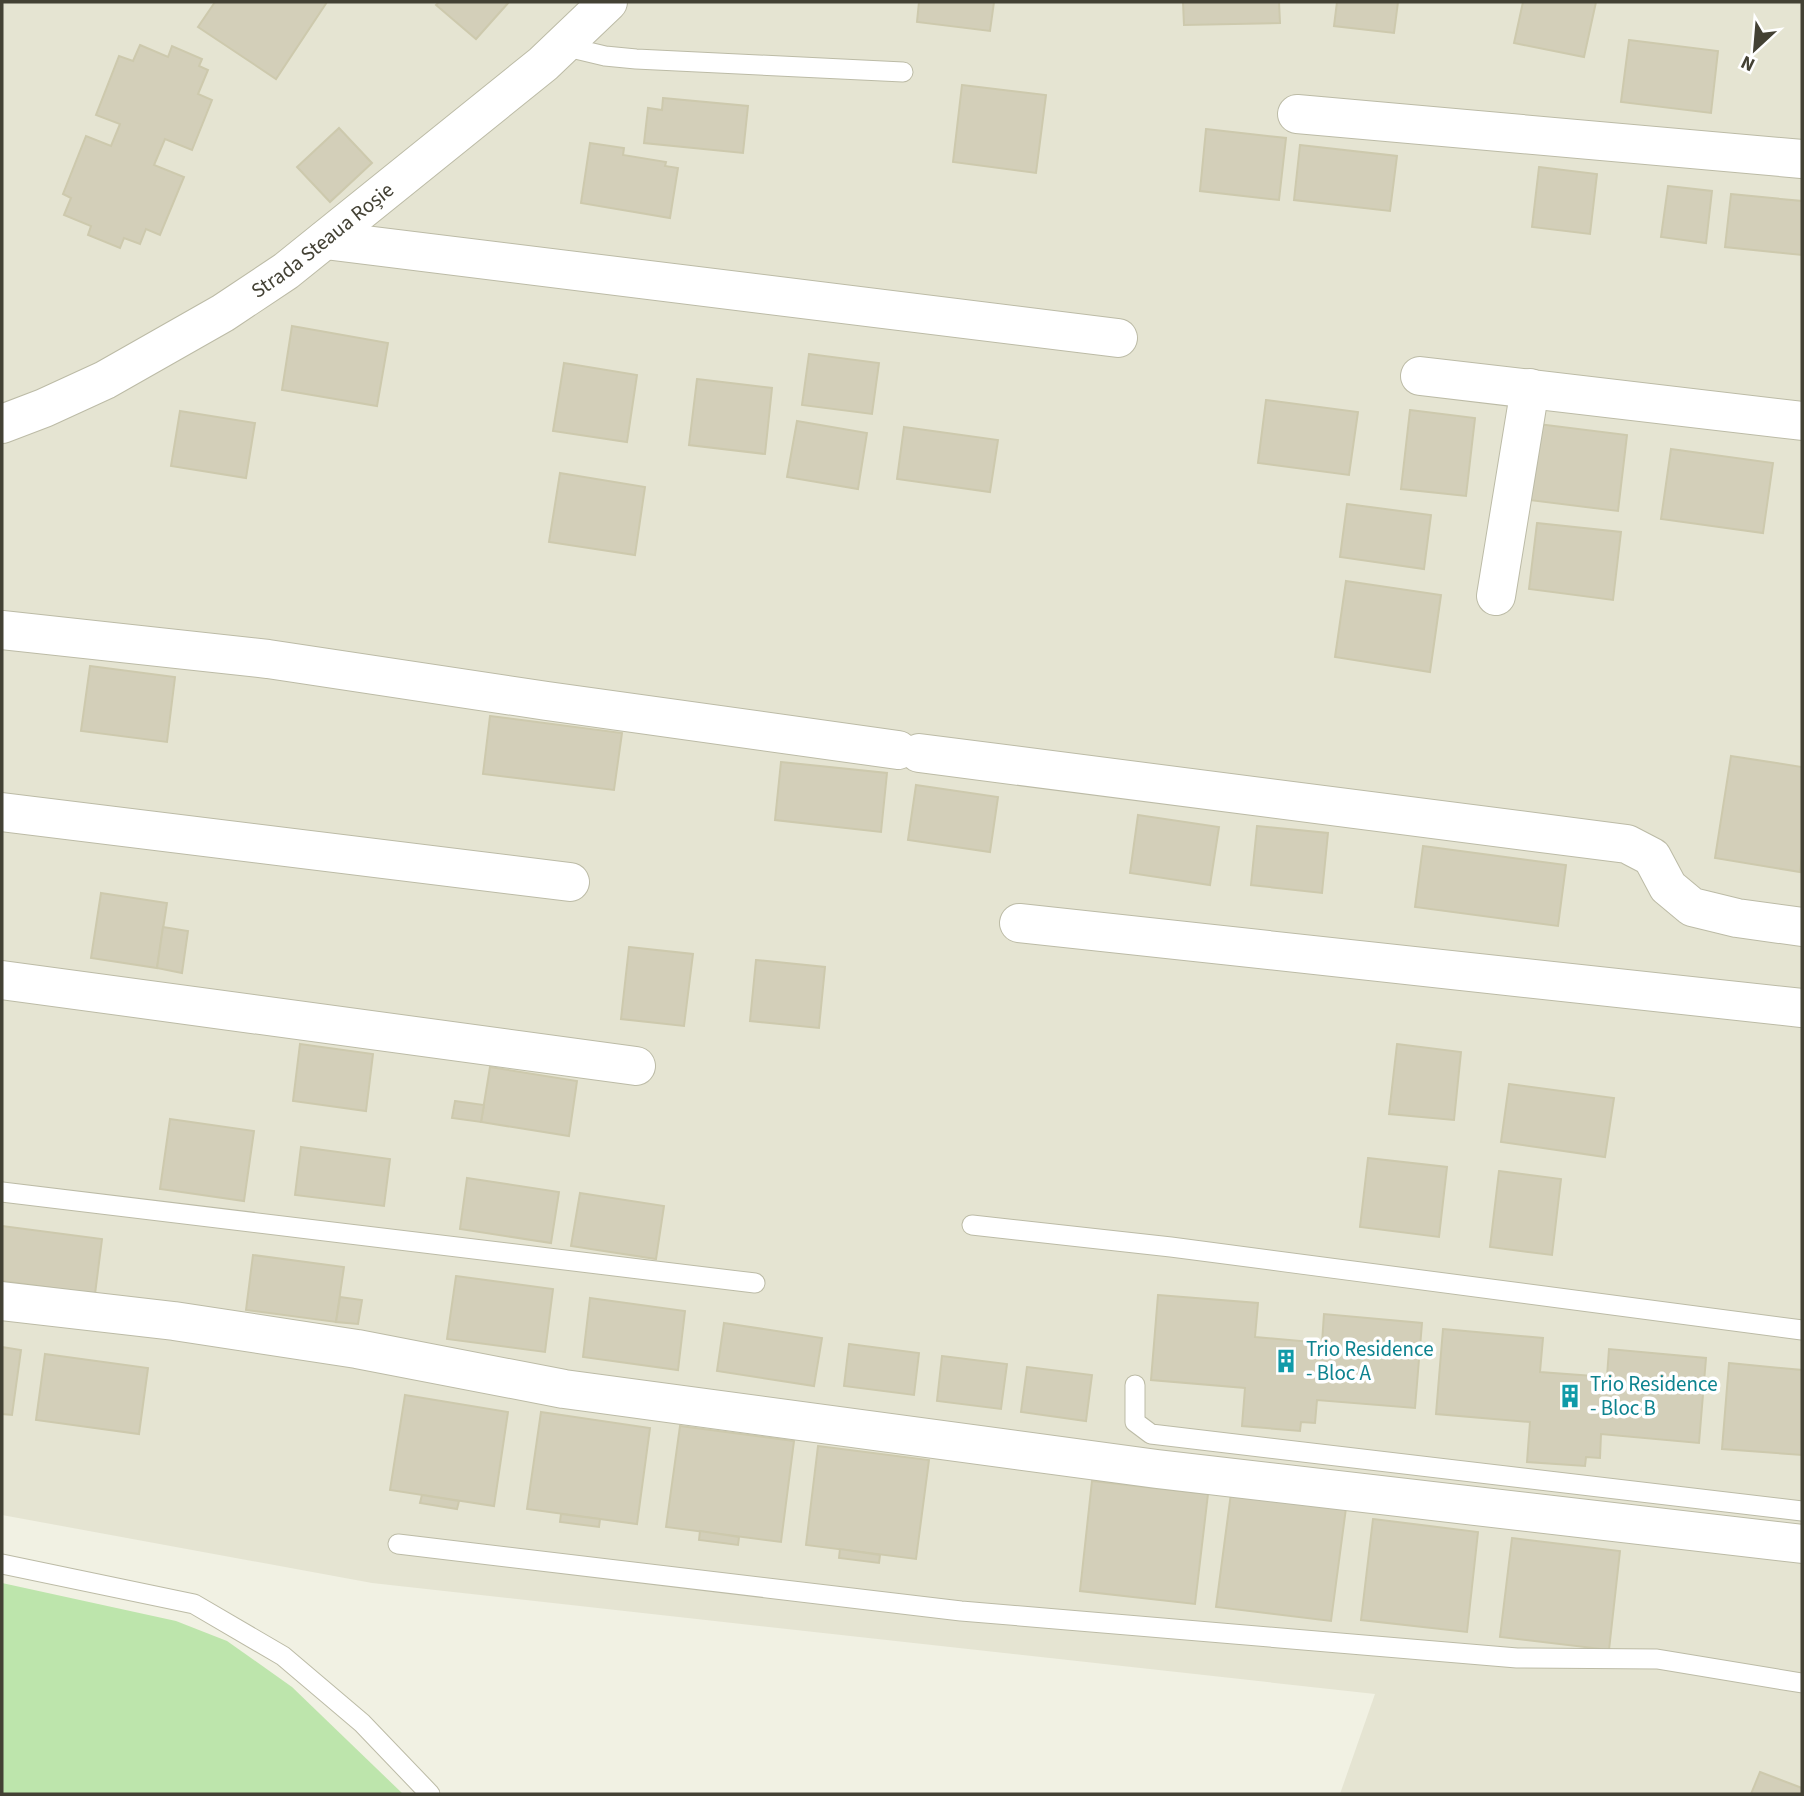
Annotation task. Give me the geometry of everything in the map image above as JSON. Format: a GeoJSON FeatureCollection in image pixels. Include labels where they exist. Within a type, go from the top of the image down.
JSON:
{"type":"FeatureCollection","features":[{"type":"Feature","properties":{"kind":"street","name":"Strada Steaua Roșie"},"geometry":{"type":"LineString","coordinates":[[2,424],[105,380],[223,313],[285,271],[543,65],[608,2]]}},
{"type":"Feature","properties":{"kind":"street"},"geometry":{"type":"LineString","coordinates":[[1297,114],[1802,159]]}},
{"type":"Feature","properties":{"kind":"street"},"geometry":{"type":"LineString","coordinates":[[325,240],[1118,338]]}},
{"type":"Feature","properties":{"kind":"street"},"geometry":{"type":"LineString","coordinates":[[1420,376],[1802,421]]}},
{"type":"Feature","properties":{"kind":"street"},"geometry":{"type":"LineString","coordinates":[[1496,596],[1530,388]]}},
{"type":"Feature","properties":{"kind":"street"},"geometry":{"type":"LineString","coordinates":[[2,630],[268,659],[908,751],[1627,844],[1653,857],[1668,887],[1692,907],[1737,918],[1802,927]]}},
{"type":"Feature","properties":{"kind":"street"},"geometry":{"type":"LineString","coordinates":[[2,812],[570,882]]}},
{"type":"Feature","properties":{"kind":"street"},"geometry":{"type":"LineString","coordinates":[[1019,923],[1802,1008]]}},
{"type":"Feature","properties":{"kind":"street"},"geometry":{"type":"LineString","coordinates":[[2,980],[636,1066]]}},
{"type":"Feature","properties":{"kind":"street"},"geometry":{"type":"LineString","coordinates":[[2,1301],[174,1321],[356,1349],[592,1393],[1157,1469],[1802,1544]]}},
{"type":"Feature","properties":{"kind":"lane"},"geometry":{"type":"LineString","coordinates":[[563,46],[605,56],[636,59],[903,72]]}},
{"type":"Feature","properties":{"kind":"lane"},"geometry":{"type":"LineString","coordinates":[[2,1192],[755,1283]]}},
{"type":"Feature","properties":{"kind":"lane"},"geometry":{"type":"LineString","coordinates":[[972,1225],[1171,1247],[1802,1330]]}},
{"type":"Feature","properties":{"kind":"lane"},"geometry":{"type":"LineString","coordinates":[[1135,1385],[1135,1422],[1151,1434],[1802,1511]]}},
{"type":"Feature","properties":{"kind":"lane"},"geometry":{"type":"LineString","coordinates":[[398,1545],[961,1611],[1517,1658],[1657,1659],[1802,1684]]}},
{"type":"Feature","properties":{"kind":"lane"},"geometry":{"type":"LineString","coordinates":[[2,1564],[194,1604],[283,1656],[362,1723],[430,1794]]}},
{"type":"Feature","properties":{"kind":"shaded area"},"geometry":{"type":"Polygon","coordinates":[[[2,2],[1802,2],[1802,1794],[1340,1794],[1375,1694],[372,1583],[2,1515],[2,2]]]}},
{"type":"Feature","properties":{"kind":"green space"},"geometry":{"type":"Polygon","coordinates":[[[2,1583],[176,1621],[227,1641],[292,1687],[403,1794],[2,1794],[2,1583]]]}},
{"type":"Feature","properties":{"kind":"building"},"geometry":{"type":"Polygon","coordinates":[[[215,2],[327,2],[276,79],[198,27],[215,2]]]}},
{"type":"Feature","properties":{"kind":"building"},"geometry":{"type":"Polygon","coordinates":[[[439,2],[509,2],[476,39],[436,5],[439,2]]]}},
{"type":"Feature","properties":{"kind":"building"},"geometry":{"type":"Polygon","coordinates":[[[919,2],[994,2],[990,31],[917,22],[919,2]]]}},
{"type":"Feature","properties":{"kind":"building"},"geometry":{"type":"Polygon","coordinates":[[[1183,2],[1279,2],[1280,23],[1184,25],[1183,2]]]}},
{"type":"Feature","properties":{"kind":"building"},"geometry":{"type":"Polygon","coordinates":[[[1337,2],[1398,2],[1394,33],[1334,26],[1337,2]]]}},
{"type":"Feature","properties":{"kind":"building"},"geometry":{"type":"Polygon","coordinates":[[[1523,2],[1596,2],[1584,57],[1514,43],[1523,2]]]}},
{"type":"Feature","properties":{"kind":"building"},"geometry":{"type":"Polygon","coordinates":[[[1629,40],[1718,51],[1711,113],[1621,102],[1629,40]]]}},
{"type":"Feature","properties":{"kind":"building"},"geometry":{"type":"Polygon","coordinates":[[[140,45],[168,57],[172,46],[202,59],[199,66],[208,70],[198,94],[212,100],[192,150],[165,139],[154,165],[184,177],[160,235],[146,229],[140,244],[124,238],[120,248],[88,235],[91,226],[64,215],[71,198],[63,194],[86,136],[111,146],[120,124],[96,115],[119,56],[133,61],[140,45]]]}},
{"type":"Feature","properties":{"kind":"building"},"geometry":{"type":"Polygon","coordinates":[[[962,85],[1046,95],[1036,173],[953,162],[962,85]]]}},
{"type":"Feature","properties":{"kind":"building"},"geometry":{"type":"Polygon","coordinates":[[[663,98],[748,106],[743,153],[644,143],[648,108],[662,110],[663,98]]]}},
{"type":"Feature","properties":{"kind":"building"},"geometry":{"type":"Polygon","coordinates":[[[339,128],[372,163],[330,202],[297,167],[339,128]]]}},
{"type":"Feature","properties":{"kind":"building"},"geometry":{"type":"Polygon","coordinates":[[[1206,129],[1286,138],[1279,200],[1200,191],[1206,129]]]}},
{"type":"Feature","properties":{"kind":"building"},"geometry":{"type":"Polygon","coordinates":[[[590,143],[624,148],[623,155],[666,162],[665,166],[678,168],[670,218],[581,203],[590,143]]]}},
{"type":"Feature","properties":{"kind":"building"},"geometry":{"type":"Polygon","coordinates":[[[1300,145],[1397,156],[1390,211],[1294,200],[1300,145]]]}},
{"type":"Feature","properties":{"kind":"building"},"geometry":{"type":"Polygon","coordinates":[[[1539,167],[1597,174],[1590,234],[1532,227],[1539,167]]]}},
{"type":"Feature","properties":{"kind":"building"},"geometry":{"type":"Polygon","coordinates":[[[1668,186],[1712,191],[1706,243],[1661,237],[1668,186]]]}},
{"type":"Feature","properties":{"kind":"building"},"geometry":{"type":"Polygon","coordinates":[[[1731,194],[1802,201],[1802,255],[1725,247],[1731,194]]]}},
{"type":"Feature","properties":{"kind":"building"},"geometry":{"type":"Polygon","coordinates":[[[292,326],[388,343],[377,406],[282,390],[292,326]]]}},
{"type":"Feature","properties":{"kind":"building"},"geometry":{"type":"Polygon","coordinates":[[[809,354],[879,363],[872,414],[802,405],[809,354]]]}},
{"type":"Feature","properties":{"kind":"building"},"geometry":{"type":"Polygon","coordinates":[[[564,363],[637,375],[627,442],[553,431],[564,363]]]}},
{"type":"Feature","properties":{"kind":"building"},"geometry":{"type":"Polygon","coordinates":[[[697,379],[772,388],[765,454],[689,445],[697,379]]]}},
{"type":"Feature","properties":{"kind":"building"},"geometry":{"type":"Polygon","coordinates":[[[1266,400],[1358,412],[1349,475],[1258,463],[1266,400]]]}},
{"type":"Feature","properties":{"kind":"building"},"geometry":{"type":"Polygon","coordinates":[[[1410,410],[1475,418],[1466,496],[1401,489],[1410,410]]]}},
{"type":"Feature","properties":{"kind":"building"},"geometry":{"type":"Polygon","coordinates":[[[180,411],[255,423],[246,478],[171,466],[180,411]]]}},
{"type":"Feature","properties":{"kind":"building"},"geometry":{"type":"Polygon","coordinates":[[[797,421],[867,433],[858,489],[787,477],[797,421]]]}},
{"type":"Feature","properties":{"kind":"building"},"geometry":{"type":"Polygon","coordinates":[[[1538,424],[1627,435],[1618,511],[1529,500],[1538,424]]]}},
{"type":"Feature","properties":{"kind":"building"},"geometry":{"type":"Polygon","coordinates":[[[904,427],[998,440],[990,492],[897,479],[904,427]]]}},
{"type":"Feature","properties":{"kind":"building"},"geometry":{"type":"Polygon","coordinates":[[[1671,449],[1773,463],[1763,533],[1661,519],[1671,449]]]}},
{"type":"Feature","properties":{"kind":"building"},"geometry":{"type":"Polygon","coordinates":[[[560,473],[645,487],[635,555],[549,542],[560,473]]]}},
{"type":"Feature","properties":{"kind":"building"},"geometry":{"type":"Polygon","coordinates":[[[1347,504],[1431,515],[1424,569],[1340,557],[1347,504]]]}},
{"type":"Feature","properties":{"kind":"building"},"geometry":{"type":"Polygon","coordinates":[[[1537,523],[1621,532],[1613,600],[1529,589],[1537,523]]]}},
{"type":"Feature","properties":{"kind":"building"},"geometry":{"type":"Polygon","coordinates":[[[1346,581],[1441,595],[1430,672],[1335,657],[1346,581]]]}},
{"type":"Feature","properties":{"kind":"building"},"geometry":{"type":"Polygon","coordinates":[[[90,666],[175,677],[167,742],[81,731],[90,666]]]}},
{"type":"Feature","properties":{"kind":"building"},"geometry":{"type":"Polygon","coordinates":[[[490,716],[622,733],[614,790],[483,774],[490,716]]]}},
{"type":"Feature","properties":{"kind":"building"},"geometry":{"type":"Polygon","coordinates":[[[1731,756],[1802,767],[1800,872],[1715,858],[1731,756]]]}},
{"type":"Feature","properties":{"kind":"building"},"geometry":{"type":"Polygon","coordinates":[[[781,762],[887,773],[881,832],[775,820],[781,762]]]}},
{"type":"Feature","properties":{"kind":"building"},"geometry":{"type":"Polygon","coordinates":[[[916,785],[998,797],[990,852],[908,840],[916,785]]]}},
{"type":"Feature","properties":{"kind":"building"},"geometry":{"type":"Polygon","coordinates":[[[1138,815],[1219,827],[1210,885],[1130,873],[1138,815]]]}},
{"type":"Feature","properties":{"kind":"building"},"geometry":{"type":"Polygon","coordinates":[[[1257,826],[1328,833],[1322,893],[1251,885],[1257,826]]]}},
{"type":"Feature","properties":{"kind":"building"},"geometry":{"type":"Polygon","coordinates":[[[1423,846],[1566,865],[1558,926],[1415,907],[1423,846]]]}},
{"type":"Feature","properties":{"kind":"building"},"geometry":{"type":"Polygon","coordinates":[[[101,893],[167,903],[157,968],[91,958],[101,893]]]}},
{"type":"Feature","properties":{"kind":"building"},"geometry":{"type":"Polygon","coordinates":[[[163,927],[188,931],[182,973],[157,968],[163,927]]]}},
{"type":"Feature","properties":{"kind":"building"},"geometry":{"type":"Polygon","coordinates":[[[629,947],[693,954],[684,1026],[621,1019],[629,947]]]}},
{"type":"Feature","properties":{"kind":"building"},"geometry":{"type":"Polygon","coordinates":[[[756,960],[825,967],[819,1028],[750,1021],[756,960]]]}},
{"type":"Feature","properties":{"kind":"building"},"geometry":{"type":"Polygon","coordinates":[[[300,1044],[373,1054],[366,1111],[293,1101],[300,1044]]]}},
{"type":"Feature","properties":{"kind":"building"},"geometry":{"type":"Polygon","coordinates":[[[1397,1044],[1461,1052],[1454,1120],[1389,1114],[1397,1044]]]}},
{"type":"Feature","properties":{"kind":"building"},"geometry":{"type":"Polygon","coordinates":[[[490,1067],[577,1081],[569,1136],[481,1122],[490,1067]]]}},
{"type":"Feature","properties":{"kind":"building"},"geometry":{"type":"Polygon","coordinates":[[[1509,1084],[1614,1098],[1605,1157],[1501,1142],[1509,1084]]]}},
{"type":"Feature","properties":{"kind":"building"},"geometry":{"type":"Polygon","coordinates":[[[455,1101],[484,1105],[481,1122],[452,1118],[455,1101]]]}},
{"type":"Feature","properties":{"kind":"building"},"geometry":{"type":"Polygon","coordinates":[[[170,1119],[254,1131],[244,1201],[160,1189],[170,1119]]]}},
{"type":"Feature","properties":{"kind":"building"},"geometry":{"type":"Polygon","coordinates":[[[301,1147],[390,1159],[384,1206],[295,1195],[301,1147]]]}},
{"type":"Feature","properties":{"kind":"building"},"geometry":{"type":"Polygon","coordinates":[[[1368,1158],[1447,1167],[1439,1237],[1360,1227],[1368,1158]]]}},
{"type":"Feature","properties":{"kind":"building"},"geometry":{"type":"Polygon","coordinates":[[[1499,1171],[1561,1179],[1552,1255],[1490,1247],[1499,1171]]]}},
{"type":"Feature","properties":{"kind":"building"},"geometry":{"type":"Polygon","coordinates":[[[467,1178],[559,1192],[551,1243],[460,1229],[467,1178]]]}},
{"type":"Feature","properties":{"kind":"building"},"geometry":{"type":"Polygon","coordinates":[[[580,1193],[664,1206],[656,1259],[571,1246],[580,1193]]]}},
{"type":"Feature","properties":{"kind":"building"},"geometry":{"type":"Polygon","coordinates":[[[2,1226],[102,1239],[95,1294],[2,1281],[2,1226]]]}},
{"type":"Feature","properties":{"kind":"building"},"geometry":{"type":"Polygon","coordinates":[[[253,1255],[344,1267],[336,1322],[246,1310],[253,1255]]]}},
{"type":"Feature","properties":{"kind":"building"},"geometry":{"type":"Polygon","coordinates":[[[456,1276],[553,1289],[545,1352],[447,1339],[456,1276]]]}},
{"type":"Feature","properties":{"kind":"building","name":"Trio Residence - Bloc A"},"geometry":{"type":"Polygon","coordinates":[[[1158,1295],[1258,1303],[1255,1337],[1322,1343],[1324,1314],[1422,1323],[1415,1408],[1317,1400],[1315,1423],[1301,1422],[1300,1431],[1242,1426],[1245,1388],[1151,1380],[1158,1295]]]}},
{"type":"Feature","properties":{"kind":"building"},"geometry":{"type":"Polygon","coordinates":[[[340,1297],[362,1300],[358,1324],[336,1322],[340,1297]]]}},
{"type":"Feature","properties":{"kind":"building"},"geometry":{"type":"Polygon","coordinates":[[[590,1298],[685,1311],[678,1370],[583,1357],[590,1298]]]}},
{"type":"Feature","properties":{"kind":"building"},"geometry":{"type":"Polygon","coordinates":[[[724,1323],[822,1338],[814,1386],[717,1371],[724,1323]]]}},
{"type":"Feature","properties":{"kind":"building","name":"Trio Residence - Bloc B"},"geometry":{"type":"Polygon","coordinates":[[[1443,1329],[1543,1338],[1540,1372],[1607,1377],[1609,1349],[1706,1358],[1699,1443],[1601,1434],[1600,1458],[1586,1457],[1585,1466],[1527,1462],[1530,1422],[1436,1414],[1443,1329]]]}},
{"type":"Feature","properties":{"kind":"building"},"geometry":{"type":"Polygon","coordinates":[[[849,1344],[919,1353],[914,1395],[844,1386],[849,1344]]]}},
{"type":"Feature","properties":{"kind":"building"},"geometry":{"type":"Polygon","coordinates":[[[2,1347],[21,1350],[12,1415],[2,1414],[2,1347]]]}},
{"type":"Feature","properties":{"kind":"building"},"geometry":{"type":"Polygon","coordinates":[[[45,1354],[148,1368],[139,1434],[36,1420],[45,1354]]]}},
{"type":"Feature","properties":{"kind":"building"},"geometry":{"type":"Polygon","coordinates":[[[942,1356],[1007,1364],[1001,1409],[937,1401],[942,1356]]]}},
{"type":"Feature","properties":{"kind":"building"},"geometry":{"type":"Polygon","coordinates":[[[1729,1363],[1802,1370],[1802,1455],[1722,1449],[1729,1363]]]}},
{"type":"Feature","properties":{"kind":"building"},"geometry":{"type":"Polygon","coordinates":[[[1027,1367],[1092,1375],[1086,1421],[1021,1412],[1027,1367]]]}},
{"type":"Feature","properties":{"kind":"building"},"geometry":{"type":"Polygon","coordinates":[[[405,1395],[508,1412],[494,1506],[390,1490],[405,1395]]]}},
{"type":"Feature","properties":{"kind":"building"},"geometry":{"type":"Polygon","coordinates":[[[541,1412],[650,1428],[637,1524],[527,1509],[541,1412]]]}},
{"type":"Feature","properties":{"kind":"building"},"geometry":{"type":"Polygon","coordinates":[[[680,1426],[794,1441],[781,1542],[666,1527],[680,1426]]]}},
{"type":"Feature","properties":{"kind":"building"},"geometry":{"type":"Polygon","coordinates":[[[818,1446],[929,1460],[916,1559],[806,1545],[818,1446]]]}},
{"type":"Feature","properties":{"kind":"building"},"geometry":{"type":"Polygon","coordinates":[[[1092,1481],[1208,1494],[1195,1604],[1080,1591],[1092,1481]]]}},
{"type":"Feature","properties":{"kind":"building"},"geometry":{"type":"Polygon","coordinates":[[[1231,1493],[1346,1508],[1331,1621],[1216,1607],[1231,1493]]]}},
{"type":"Feature","properties":{"kind":"building"},"geometry":{"type":"Polygon","coordinates":[[[422,1495],[459,1501],[457,1509],[420,1503],[422,1495]]]}},
{"type":"Feature","properties":{"kind":"building"},"geometry":{"type":"Polygon","coordinates":[[[561,1514],[600,1519],[599,1527],[560,1522],[561,1514]]]}},
{"type":"Feature","properties":{"kind":"building"},"geometry":{"type":"Polygon","coordinates":[[[1373,1519],[1478,1532],[1467,1632],[1361,1620],[1373,1519]]]}},
{"type":"Feature","properties":{"kind":"building"},"geometry":{"type":"Polygon","coordinates":[[[700,1531],[739,1537],[738,1545],[699,1540],[700,1531]]]}},
{"type":"Feature","properties":{"kind":"building"},"geometry":{"type":"Polygon","coordinates":[[[1512,1538],[1620,1551],[1609,1650],[1500,1637],[1512,1538]]]}},
{"type":"Feature","properties":{"kind":"building"},"geometry":{"type":"Polygon","coordinates":[[[840,1549],[880,1555],[879,1563],[839,1558],[840,1549]]]}},
{"type":"Feature","properties":{"kind":"building"},"geometry":{"type":"Polygon","coordinates":[[[1760,1772],[1802,1788],[1802,1794],[1751,1794],[1760,1772]]]}},
{"type":"Feature","properties":{"kind":"place","name":"Trio Residence - Bloc A"},"geometry":{"type":"Point","coordinates":[1286,1361]}},
{"type":"Feature","properties":{"kind":"place","name":"Trio Residence - Bloc B"},"geometry":{"type":"Point","coordinates":[1570,1396]}}]}
